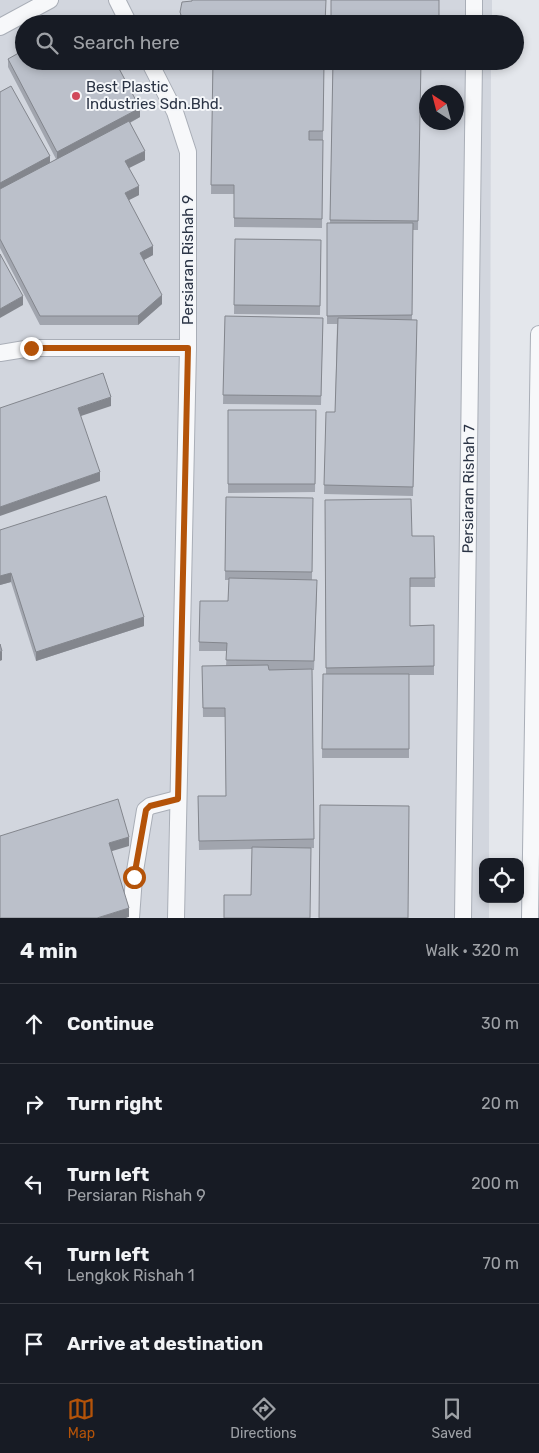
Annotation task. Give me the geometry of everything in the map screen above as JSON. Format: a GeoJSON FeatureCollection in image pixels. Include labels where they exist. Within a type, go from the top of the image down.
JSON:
{"type":"FeatureCollection","features":[{"type":"Feature","properties":{"kind":"street"},"geometry":{"type":"LineString","coordinates":[[21,15],[50,0]]}},
{"type":"Feature","properties":{"kind":"street"},"geometry":{"type":"LineString","coordinates":[[117,0],[124,15]]}},
{"type":"Feature","properties":{"kind":"street"},"geometry":{"type":"LineString","coordinates":[[474,0],[474,15]]}},
{"type":"Feature","properties":{"kind":"street"},"geometry":{"type":"LineString","coordinates":[[0,26],[15,18]]}},
{"type":"Feature","properties":{"kind":"street","name":"Persiaran Rishah 9"},"geometry":{"type":"LineString","coordinates":[[154,70],[175,112],[188,152],[188,348],[176,918]]}},
{"type":"Feature","properties":{"kind":"street","name":"Persiaran Rishah 7"},"geometry":{"type":"LineString","coordinates":[[463,918],[474,70]]}},
{"type":"Feature","properties":{"kind":"street"},"geometry":{"type":"LineString","coordinates":[[530,918],[539,334]]}},
{"type":"Feature","properties":{"kind":"street"},"geometry":{"type":"LineString","coordinates":[[0,352],[31,348],[188,348]]}},
{"type":"Feature","properties":{"kind":"street"},"geometry":{"type":"LineString","coordinates":[[131,918],[134,877],[146,810],[150,806],[178,799]]}},
{"type":"Feature","properties":{"kind":"shaded area"},"geometry":{"type":"Polygon","coordinates":[[[0,0],[492,0],[492,15],[15,15],[15,70],[491,70],[489,858],[479,858],[479,903],[489,903],[489,918],[0,918],[0,0]]]}},
{"type":"Feature","properties":{"kind":"building"},"geometry":{"type":"Polygon","coordinates":[[[326,0],[325,15],[181,15],[182,2],[326,0]]]}},
{"type":"Feature","properties":{"kind":"building"},"geometry":{"type":"Polygon","coordinates":[[[331,0],[439,0],[439,15],[331,15],[331,0]]]}},
{"type":"Feature","properties":{"kind":"building","name":"Best Plastic Industries Sdn.Bhd."},"geometry":{"type":"Polygon","coordinates":[[[15,55],[15,70],[120,70],[140,108],[57,152],[8,59],[15,55]]]}},
{"type":"Feature","properties":{"kind":"building"},"geometry":{"type":"Polygon","coordinates":[[[213,70],[324,70],[323,131],[309,131],[309,140],[323,140],[322,219],[234,218],[234,185],[211,185],[213,70]]]}},
{"type":"Feature","properties":{"kind":"building"},"geometry":{"type":"Polygon","coordinates":[[[333,70],[421,70],[421,85],[419,85],[418,221],[330,220],[333,70]]]}},
{"type":"Feature","properties":{"kind":"building"},"geometry":{"type":"Polygon","coordinates":[[[11,86],[50,156],[0,183],[0,92],[11,86]]]}},
{"type":"Feature","properties":{"kind":"building"},"geometry":{"type":"Polygon","coordinates":[[[129,121],[145,151],[125,161],[139,186],[125,193],[153,246],[140,253],[162,295],[138,316],[40,316],[0,239],[0,189],[129,121]]]}},
{"type":"Feature","properties":{"kind":"building"},"geometry":{"type":"Polygon","coordinates":[[[327,223],[413,223],[412,315],[327,316],[327,223]]]}},
{"type":"Feature","properties":{"kind":"building"},"geometry":{"type":"Polygon","coordinates":[[[235,239],[321,240],[320,306],[234,305],[235,239]]]}},
{"type":"Feature","properties":{"kind":"building"},"geometry":{"type":"Polygon","coordinates":[[[0,254],[23,296],[0,309],[0,254]]]}},
{"type":"Feature","properties":{"kind":"building"},"geometry":{"type":"Polygon","coordinates":[[[225,316],[323,318],[321,396],[223,395],[225,316]]]}},
{"type":"Feature","properties":{"kind":"building"},"geometry":{"type":"Polygon","coordinates":[[[338,318],[417,320],[413,487],[324,485],[326,412],[335,412],[338,318]]]}},
{"type":"Feature","properties":{"kind":"building"},"geometry":{"type":"Polygon","coordinates":[[[103,373],[111,397],[78,408],[100,472],[0,507],[0,408],[103,373]]]}},
{"type":"Feature","properties":{"kind":"building"},"geometry":{"type":"Polygon","coordinates":[[[228,410],[316,410],[315,484],[228,484],[228,410]]]}},
{"type":"Feature","properties":{"kind":"building"},"geometry":{"type":"Polygon","coordinates":[[[106,496],[144,617],[36,652],[11,573],[0,576],[0,530],[106,496]]]}},
{"type":"Feature","properties":{"kind":"building"},"geometry":{"type":"Polygon","coordinates":[[[226,497],[313,498],[312,572],[225,571],[226,497]]]}},
{"type":"Feature","properties":{"kind":"building"},"geometry":{"type":"Polygon","coordinates":[[[411,499],[412,536],[434,536],[435,578],[410,578],[410,626],[434,625],[434,666],[326,668],[325,500],[411,499]]]}},
{"type":"Feature","properties":{"kind":"building"},"geometry":{"type":"Polygon","coordinates":[[[229,578],[317,580],[314,661],[226,660],[227,643],[199,642],[200,601],[228,601],[229,578]]]}},
{"type":"Feature","properties":{"kind":"building"},"geometry":{"type":"Polygon","coordinates":[[[268,665],[269,670],[312,669],[314,839],[199,841],[198,796],[226,796],[225,708],[203,708],[202,666],[268,665]]]}},
{"type":"Feature","properties":{"kind":"building"},"geometry":{"type":"Polygon","coordinates":[[[323,674],[409,674],[409,749],[322,749],[323,674]]]}},
{"type":"Feature","properties":{"kind":"building"},"geometry":{"type":"Polygon","coordinates":[[[118,799],[129,837],[109,843],[129,908],[97,918],[0,918],[0,836],[118,799]]]}},
{"type":"Feature","properties":{"kind":"building"},"geometry":{"type":"Polygon","coordinates":[[[320,805],[409,806],[408,918],[319,918],[320,805]]]}},
{"type":"Feature","properties":{"kind":"building"},"geometry":{"type":"Polygon","coordinates":[[[252,847],[311,848],[310,918],[224,918],[224,895],[251,895],[252,847]]]}},
{"type":"Feature","properties":{"kind":"place","name":"Best Plastic Industries Sdn.Bhd."},"geometry":{"type":"Point","coordinates":[76,96]}},
{"type":"Feature","properties":{"kind":"route"},"geometry":{"type":"LineString","coordinates":[[31,348],[188,348],[178,731],[178,799],[150,806],[146,810],[134,877]]}}]}
